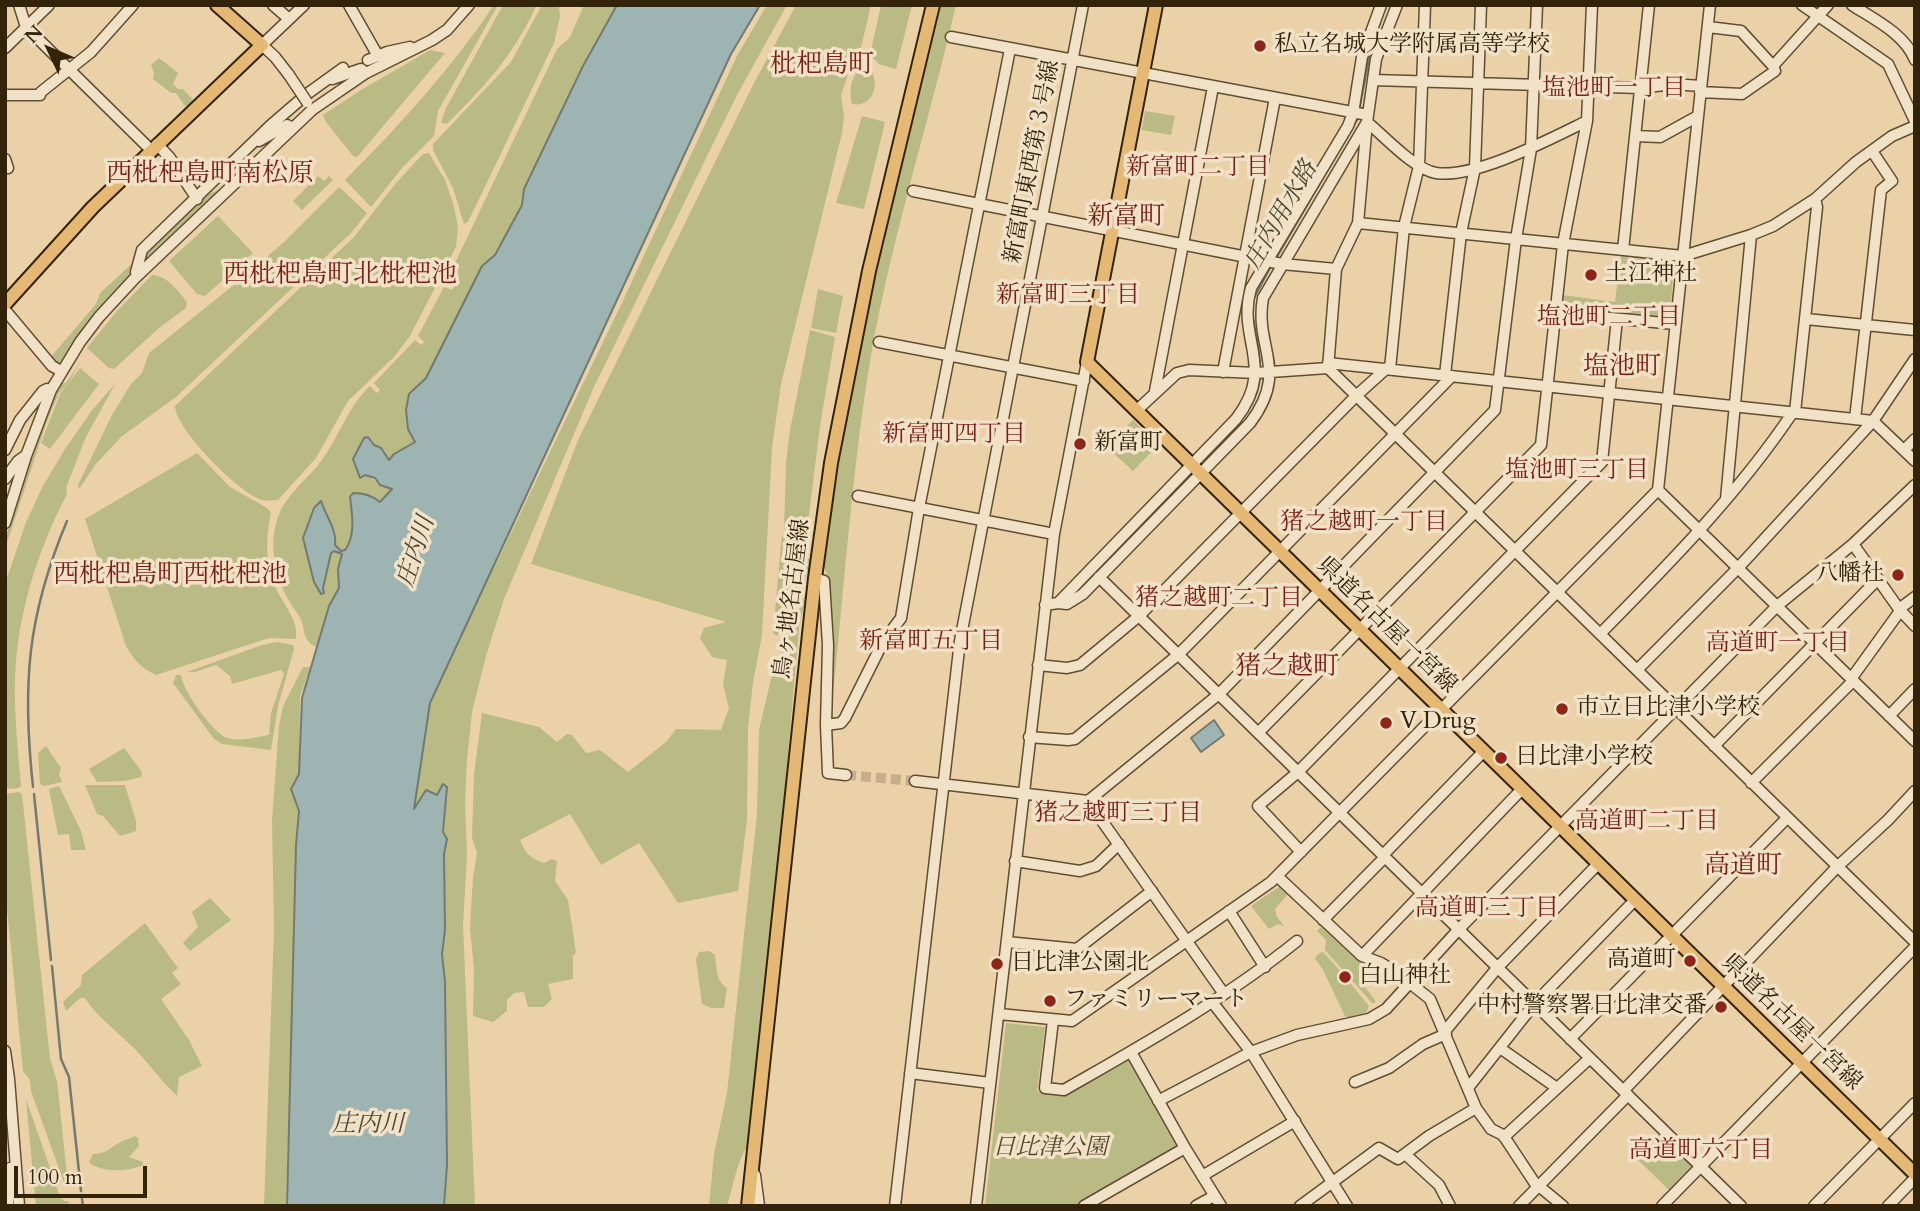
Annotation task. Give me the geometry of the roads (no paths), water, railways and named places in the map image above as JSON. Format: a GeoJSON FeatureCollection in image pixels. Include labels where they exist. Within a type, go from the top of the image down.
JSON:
{"type":"FeatureCollection","features":[{"type":"Feature","properties":{"kind":"main road"},"geometry":{"type":"LineString","coordinates":[[6,304],[93,207],[262,45],[217,5]]}},
{"type":"Feature","properties":{"kind":"main road","name":"鳥ヶ地名古屋線"},"geometry":{"type":"LineString","coordinates":[[748,1206],[815,579],[831,463],[855,338],[933,5]]}},
{"type":"Feature","properties":{"kind":"main road"},"geometry":{"type":"LineString","coordinates":[[1087,362],[1156,5]]}},
{"type":"Feature","properties":{"kind":"main road","name":"県道名古屋一宮線"},"geometry":{"type":"LineString","coordinates":[[1087,362],[1915,1176]]}},
{"type":"Feature","properties":{"kind":"street"},"geometry":{"type":"LineString","coordinates":[[19,5],[26,27],[68,69],[154,147],[170,158],[199,197]]}},
{"type":"Feature","properties":{"kind":"street"},"geometry":{"type":"LineString","coordinates":[[5,48],[49,5]]}},
{"type":"Feature","properties":{"kind":"street"},"geometry":{"type":"LineString","coordinates":[[5,95],[40,95],[91,52],[133,5]]}},
{"type":"Feature","properties":{"kind":"street"},"geometry":{"type":"LineString","coordinates":[[273,5],[289,19]]}},
{"type":"Feature","properties":{"kind":"street"},"geometry":{"type":"LineString","coordinates":[[304,5],[262,45],[289,75],[309,106]]}},
{"type":"Feature","properties":{"kind":"street"},"geometry":{"type":"LineString","coordinates":[[349,5],[373,58],[403,47],[410,47],[412,50]]}},
{"type":"Feature","properties":{"kind":"street"},"geometry":{"type":"LineString","coordinates":[[5,523],[51,390],[90,327],[138,275],[293,128],[309,106],[447,30],[469,5]]}},
{"type":"Feature","properties":{"kind":"street","name":"新富町東西第３号線"},"geometry":{"type":"LineString","coordinates":[[895,1206],[960,641],[1083,5]]}},
{"type":"Feature","properties":{"kind":"street"},"geometry":{"type":"LineString","coordinates":[[1381,5],[1362,57],[1358,223],[1336,269],[1328,365],[1915,945],[1662,1206]]}},
{"type":"Feature","properties":{"kind":"street"},"geometry":{"type":"LineString","coordinates":[[1263,373],[1249,327],[1248,300],[1251,288],[1275,262],[1361,115],[1373,80],[1382,40],[1396,5]]}},
{"type":"Feature","properties":{"kind":"street"},"geometry":{"type":"LineString","coordinates":[[1038,664],[1067,668],[1080,665],[1139,616],[1357,395],[1389,369],[1404,227],[1419,166],[1424,5]]}},
{"type":"Feature","properties":{"kind":"street"},"geometry":{"type":"LineString","coordinates":[[1029,737],[1075,739],[1179,654],[1396,433],[1448,376],[1461,233],[1475,168],[1481,5]]}},
{"type":"Feature","properties":{"kind":"street"},"geometry":{"type":"LineString","coordinates":[[915,781],[1088,800],[1219,694],[1495,410],[1516,239],[1531,149],[1537,5]]}},
{"type":"Feature","properties":{"kind":"street"},"geometry":{"type":"LineString","coordinates":[[1258,733],[1541,445],[1563,244],[1587,121],[1592,5]]}},
{"type":"Feature","properties":{"kind":"street"},"geometry":{"type":"LineString","coordinates":[[1623,250],[1649,5]]}},
{"type":"Feature","properties":{"kind":"street"},"geometry":{"type":"LineString","coordinates":[[999,1014],[1069,1021],[1077,1018],[1277,876],[1658,490],[1710,5]]}},
{"type":"Feature","properties":{"kind":"street"},"geometry":{"type":"LineString","coordinates":[[1358,223],[1683,256],[1773,226],[1815,199],[1892,136],[1915,123],[1888,64],[1802,5]]}},
{"type":"Feature","properties":{"kind":"street"},"geometry":{"type":"LineString","coordinates":[[1773,66],[1828,5]]}},
{"type":"Feature","properties":{"kind":"street"},"geometry":{"type":"LineString","coordinates":[[1852,5],[1893,32],[1910,49],[1915,60]]}},
{"type":"Feature","properties":{"kind":"street"},"geometry":{"type":"LineString","coordinates":[[1373,80],[1640,88],[1672,84],[1742,94],[1774,71],[1773,66],[1741,31],[1708,27]]}},
{"type":"Feature","properties":{"kind":"street"},"geometry":{"type":"LineString","coordinates":[[951,37],[1361,115],[1419,166],[1435,173],[1475,168],[1531,149],[1587,121]]}},
{"type":"Feature","properties":{"kind":"street"},"geometry":{"type":"LineString","coordinates":[[826,725],[841,723],[845,718],[883,642],[901,618],[948,356],[1010,49]]}},
{"type":"Feature","properties":{"kind":"street"},"geometry":{"type":"LineString","coordinates":[[138,275],[136,271],[142,250],[255,141],[307,94],[343,68]]}},
{"type":"Feature","properties":{"kind":"street"},"geometry":{"type":"LineString","coordinates":[[329,78],[361,69],[366,73]]}},
{"type":"Feature","properties":{"kind":"street"},"geometry":{"type":"LineString","coordinates":[[1155,391],[1213,87]]}},
{"type":"Feature","properties":{"kind":"street"},"geometry":{"type":"LineString","coordinates":[[1223,372],[1275,98]]}},
{"type":"Feature","properties":{"kind":"street"},"geometry":{"type":"LineString","coordinates":[[1045,605],[1067,604],[1083,594],[1196,469],[1242,410],[1263,373],[1269,354],[1261,322],[1261,310],[1275,262],[1334,151],[1361,115]]}},
{"type":"Feature","properties":{"kind":"street"},"geometry":{"type":"LineString","coordinates":[[1635,136],[1660,137],[1698,116]]}},
{"type":"Feature","properties":{"kind":"street"},"geometry":{"type":"LineString","coordinates":[[255,141],[262,140],[287,125],[293,128]]}},
{"type":"Feature","properties":{"kind":"street"},"geometry":{"type":"LineString","coordinates":[[1855,419],[1881,190],[1892,181],[1872,151]]}},
{"type":"Feature","properties":{"kind":"street"},"geometry":{"type":"LineString","coordinates":[[199,197],[225,186],[229,189]]}},
{"type":"Feature","properties":{"kind":"street"},"geometry":{"type":"LineString","coordinates":[[912,191],[1275,262],[1336,269]]}},
{"type":"Feature","properties":{"kind":"street"},"geometry":{"type":"LineString","coordinates":[[1600,634],[1700,531],[1794,412],[1806,319],[1817,207],[1815,199]]}},
{"type":"Feature","properties":{"kind":"street"},"geometry":{"type":"LineString","coordinates":[[1726,499],[1751,235]]}},
{"type":"Feature","properties":{"kind":"street"},"geometry":{"type":"LineString","coordinates":[[6,304],[52,366],[61,372]]}},
{"type":"Feature","properties":{"kind":"street"},"geometry":{"type":"LineString","coordinates":[[1557,313],[1675,324]]}},
{"type":"Feature","properties":{"kind":"street"},"geometry":{"type":"LineString","coordinates":[[1301,852],[1258,806],[1298,772],[1602,462],[1617,319]]}},
{"type":"Feature","properties":{"kind":"street"},"geometry":{"type":"LineString","coordinates":[[1806,319],[1915,330]]}},
{"type":"Feature","properties":{"kind":"street"},"geometry":{"type":"LineString","coordinates":[[879,342],[1084,381]]}},
{"type":"Feature","properties":{"kind":"street"},"geometry":{"type":"LineString","coordinates":[[1637,670],[1738,568],[1873,421],[1915,359]]}},
{"type":"Feature","properties":{"kind":"street"},"geometry":{"type":"LineString","coordinates":[[976,1206],[1054,534],[1087,362]]}},
{"type":"Feature","properties":{"kind":"street"},"geometry":{"type":"LineString","coordinates":[[1136,411],[1177,373],[1201,369],[1263,373],[1328,365],[1389,369],[1873,421],[1915,461]]}},
{"type":"Feature","properties":{"kind":"street"},"geometry":{"type":"LineString","coordinates":[[5,450],[20,420],[43,391],[51,390]]}},
{"type":"Feature","properties":{"kind":"street"},"geometry":{"type":"LineString","coordinates":[[1903,450],[1915,439]]}},
{"type":"Feature","properties":{"kind":"street"},"geometry":{"type":"LineString","coordinates":[[5,480],[18,461],[26,456]]}},
{"type":"Feature","properties":{"kind":"street"},"geometry":{"type":"LineString","coordinates":[[1058,603],[1196,469]]}},
{"type":"Feature","properties":{"kind":"street"},"geometry":{"type":"LineString","coordinates":[[1158,1101],[1251,1052],[1297,1035],[1369,1019],[1386,1009],[1459,929],[1777,606],[1853,544],[1915,485]]}},
{"type":"Feature","properties":{"kind":"street"},"geometry":{"type":"LineString","coordinates":[[1658,490],[1915,741]]}},
{"type":"Feature","properties":{"kind":"street"},"geometry":{"type":"LineString","coordinates":[[858,496],[1054,534]]}},
{"type":"Feature","properties":{"kind":"street"},"geometry":{"type":"LineString","coordinates":[[1853,544],[1899,610],[1915,626]]}},
{"type":"Feature","properties":{"kind":"street"},"geometry":{"type":"LineString","coordinates":[[1099,577],[1741,1206]]}},
{"type":"Feature","properties":{"kind":"street"},"geometry":{"type":"LineString","coordinates":[[815,579],[824,581],[825,594],[828,645],[828,773],[846,775]]}},
{"type":"Feature","properties":{"kind":"street"},"geometry":{"type":"LineString","coordinates":[[1714,746],[1878,579]]}},
{"type":"Feature","properties":{"kind":"street"},"geometry":{"type":"LineString","coordinates":[[1751,783],[1852,680],[1899,610],[1915,597]]}},
{"type":"Feature","properties":{"kind":"street"},"geometry":{"type":"LineString","coordinates":[[1889,716],[1915,689]]}},
{"type":"Feature","properties":{"kind":"street"},"geometry":{"type":"LineString","coordinates":[[1323,920],[1484,751]]}},
{"type":"Feature","properties":{"kind":"street"},"geometry":{"type":"LineString","coordinates":[[1362,956],[1522,789]]}},
{"type":"Feature","properties":{"kind":"street"},"geometry":{"type":"LineString","coordinates":[[1519,1206],[1723,986],[1837,867],[1915,791]]}},
{"type":"Feature","properties":{"kind":"street"},"geometry":{"type":"LineString","coordinates":[[1088,800],[1224,994]]}},
{"type":"Feature","properties":{"kind":"street"},"geometry":{"type":"LineString","coordinates":[[1570,1039],[1787,818]]}},
{"type":"Feature","properties":{"kind":"street"},"geometry":{"type":"LineString","coordinates":[[1015,861],[1080,871],[1102,862],[1119,844]]}},
{"type":"Feature","properties":{"kind":"street"},"geometry":{"type":"LineString","coordinates":[[1355,1082],[1389,1069],[1423,1044],[1446,1032],[1498,967],[1598,864]]}},
{"type":"Feature","properties":{"kind":"street"},"geometry":{"type":"LineString","coordinates":[[1277,876],[1362,956],[1381,963],[1430,999],[1476,1108],[1491,1129],[1504,1137],[1539,1187],[1563,1206]]}},
{"type":"Feature","properties":{"kind":"street"},"geometry":{"type":"LineString","coordinates":[[1007,942],[1077,949],[1152,891]]}},
{"type":"Feature","properties":{"kind":"street"},"geometry":{"type":"LineString","coordinates":[[1468,1088],[1535,1003],[1635,900]]}},
{"type":"Feature","properties":{"kind":"street"},"geometry":{"type":"LineString","coordinates":[[1229,911],[1265,967]]}},
{"type":"Feature","properties":{"kind":"street"},"geometry":{"type":"LineString","coordinates":[[1053,1020],[1045,1088],[1064,1090],[1213,1003],[1297,941]]}},
{"type":"Feature","properties":{"kind":"street"},"geometry":{"type":"LineString","coordinates":[[1213,1003],[1251,1052],[1347,1206]]}},
{"type":"Feature","properties":{"kind":"street"},"geometry":{"type":"LineString","coordinates":[[1500,1048],[1557,1088]]}},
{"type":"Feature","properties":{"kind":"street"},"geometry":{"type":"LineString","coordinates":[[5,1051],[19,1206]]}},
{"type":"Feature","properties":{"kind":"street"},"geometry":{"type":"LineString","coordinates":[[1131,1052],[1221,1206]]}},
{"type":"Feature","properties":{"kind":"street"},"geometry":{"type":"LineString","coordinates":[[1504,1137],[1590,1058]]}},
{"type":"Feature","properties":{"kind":"street"},"geometry":{"type":"LineString","coordinates":[[910,1073],[990,1083]]}},
{"type":"Feature","properties":{"kind":"street"},"geometry":{"type":"LineString","coordinates":[[1814,1206],[1915,1103]]}},
{"type":"Feature","properties":{"kind":"street"},"geometry":{"type":"LineString","coordinates":[[1300,1206],[1379,1148],[1398,1159],[1429,1136],[1476,1108]]}},
{"type":"Feature","properties":{"kind":"street"},"geometry":{"type":"LineString","coordinates":[[1202,1176],[1295,1121]]}},
{"type":"Feature","properties":{"kind":"street"},"geometry":{"type":"LineString","coordinates":[[1084,1206],[1185,1148]]}},
{"type":"Feature","properties":{"kind":"street"},"geometry":{"type":"LineString","coordinates":[[1405,1154],[1439,1185],[1450,1206]]}},
{"type":"Feature","properties":{"kind":"street"},"geometry":{"type":"LineString","coordinates":[[752,1160],[759,1206]]}},
{"type":"Feature","properties":{"kind":"street"},"geometry":{"type":"LineString","coordinates":[[8,1206],[9,1172],[15,1167]]}},
{"type":"Feature","properties":{"kind":"street"},"geometry":{"type":"LineString","coordinates":[[1888,1206],[1915,1176]]}},
{"type":"Feature","properties":{"kind":"street"},"geometry":{"type":"LineString","coordinates":[[1196,1206],[1214,1196]]}},
{"type":"Feature","properties":{"kind":"water","name":"庄内川"},"geometry":{"type":"Polygon","coordinates":[[[617,5],[760,5],[731,54],[430,703],[414,809],[426,790],[437,795],[443,784],[447,787],[443,832],[447,839],[444,854],[445,930],[442,954],[445,982],[447,1165],[444,1206],[287,1206],[299,811],[291,789],[299,774],[302,698],[329,606],[339,588],[338,569],[342,554],[334,551],[331,553],[324,593],[321,594],[314,582],[303,538],[314,508],[321,501],[333,528],[335,545],[341,551],[345,550],[352,531],[350,497],[353,493],[368,495],[380,502],[392,489],[380,485],[375,478],[365,475],[360,478],[353,459],[364,438],[368,437],[374,445],[381,448],[389,460],[415,442],[408,429],[406,410],[409,394],[426,378],[482,266],[495,255],[522,205],[524,189],[583,66],[617,5]]]}},
{"type":"Feature","properties":{"kind":"water"},"geometry":{"type":"Polygon","coordinates":[[[1214,720],[1224,735],[1201,752],[1191,738],[1214,720]]]}},
{"type":"Feature","properties":{"kind":"waterway","name":"庄内用水路"},"geometry":{"type":"LineString","coordinates":[[1382,15],[1387,5]]}},
{"type":"Feature","properties":{"kind":"waterway","name":"庄内用水路"},"geometry":{"type":"LineString","coordinates":[[1359,110],[1371,47]]}},
{"type":"Feature","properties":{"kind":"waterway","name":"庄内用水路"},"geometry":{"type":"LineString","coordinates":[[1276,258],[1359,116]]}},
{"type":"Feature","properties":{"kind":"waterway","name":"庄内用水路"},"geometry":{"type":"LineString","coordinates":[[1254,298],[1272,264]]}},
{"type":"Feature","properties":{"kind":"waterway","name":"庄内用水路"},"geometry":{"type":"LineString","coordinates":[[1223,440],[1248,410],[1259,385],[1259,357],[1253,319]]}},
{"type":"Feature","properties":{"kind":"waterway","name":"庄内用水路"},"geometry":{"type":"LineString","coordinates":[[1107,560],[1190,475]]}},
{"type":"Feature","properties":{"kind":"waterway"},"geometry":{"type":"LineString","coordinates":[[33,787],[28,716],[31,651],[43,588],[67,521]]}},
{"type":"Feature","properties":{"kind":"waterway"},"geometry":{"type":"LineString","coordinates":[[34,794],[51,960]]}},
{"type":"Feature","properties":{"kind":"waterway"},"geometry":{"type":"LineString","coordinates":[[52,966],[61,1059],[69,1077],[81,1191]]}},
{"type":"Feature","properties":{"kind":"waterway"},"geometry":{"type":"LineString","coordinates":[[82,1199],[83,1206]]}},
{"type":"Feature","properties":{"kind":"tunnel"},"geometry":{"type":"LineString","coordinates":[[846,775],[915,781]]}},
{"type":"Feature","properties":{"kind":"place","name":"私立名城大学附属高等学校"},"geometry":{"type":"Point","coordinates":[1260,46]}},
{"type":"Feature","properties":{"kind":"place","name":"土江神社"},"geometry":{"type":"Point","coordinates":[1591,275]}},
{"type":"Feature","properties":{"kind":"place","name":"新富町"},"geometry":{"type":"Point","coordinates":[1080,444]}},
{"type":"Feature","properties":{"kind":"place","name":"八幡社"},"geometry":{"type":"Point","coordinates":[1898,575]}},
{"type":"Feature","properties":{"kind":"place","name":"市立日比津小学校"},"geometry":{"type":"Point","coordinates":[1562,709]}},
{"type":"Feature","properties":{"kind":"place","name":"V Drug"},"geometry":{"type":"Point","coordinates":[1386,723]}},
{"type":"Feature","properties":{"kind":"place","name":"日比津小学校"},"geometry":{"type":"Point","coordinates":[1501,758]}},
{"type":"Feature","properties":{"kind":"place","name":"高道町"},"geometry":{"type":"Point","coordinates":[1690,961]}},
{"type":"Feature","properties":{"kind":"place","name":"日比津公園北"},"geometry":{"type":"Point","coordinates":[997,964]}},
{"type":"Feature","properties":{"kind":"place","name":"白山神社"},"geometry":{"type":"Point","coordinates":[1345,977]}},
{"type":"Feature","properties":{"kind":"place","name":"ファミリーマート"},"geometry":{"type":"Point","coordinates":[1050,1001]}},
{"type":"Feature","properties":{"kind":"place","name":"中村警察署日比津交番"},"geometry":{"type":"Point","coordinates":[1721,1007]}},
{"type":"Feature","properties":{"kind":"district","name":"枇杷島町"},"geometry":{"type":"Point","coordinates":[822,66]}},
{"type":"Feature","properties":{"kind":"district","name":"塩池町一丁目"},"geometry":{"type":"Point","coordinates":[1614,89]}},
{"type":"Feature","properties":{"kind":"district","name":"新富町二丁目"},"geometry":{"type":"Point","coordinates":[1198,168]}},
{"type":"Feature","properties":{"kind":"district","name":"西枇杷島町南松原"},"geometry":{"type":"Point","coordinates":[210,175]}},
{"type":"Feature","properties":{"kind":"district","name":"新富町"},"geometry":{"type":"Point","coordinates":[1126,218]}},
{"type":"Feature","properties":{"kind":"district","name":"西枇杷島町北枇杷池"},"geometry":{"type":"Point","coordinates":[340,276]}},
{"type":"Feature","properties":{"kind":"district","name":"新富町三丁目"},"geometry":{"type":"Point","coordinates":[1068,296]}},
{"type":"Feature","properties":{"kind":"district","name":"塩池町二丁目"},"geometry":{"type":"Point","coordinates":[1609,318]}},
{"type":"Feature","properties":{"kind":"district","name":"塩池町"},"geometry":{"type":"Point","coordinates":[1622,368]}},
{"type":"Feature","properties":{"kind":"district","name":"新富町四丁目"},"geometry":{"type":"Point","coordinates":[954,435]}},
{"type":"Feature","properties":{"kind":"district","name":"塩池町三丁目"},"geometry":{"type":"Point","coordinates":[1577,471]}},
{"type":"Feature","properties":{"kind":"district","name":"猪之越町一丁目"},"geometry":{"type":"Point","coordinates":[1364,523]}},
{"type":"Feature","properties":{"kind":"district","name":"西枇杷島町西枇杷池"},"geometry":{"type":"Point","coordinates":[170,576]}},
{"type":"Feature","properties":{"kind":"district","name":"猪之越町二丁目"},"geometry":{"type":"Point","coordinates":[1219,599]}},
{"type":"Feature","properties":{"kind":"district","name":"新富町五丁目"},"geometry":{"type":"Point","coordinates":[931,642]}},
{"type":"Feature","properties":{"kind":"district","name":"高道町一丁目"},"geometry":{"type":"Point","coordinates":[1778,644]}},
{"type":"Feature","properties":{"kind":"district","name":"猪之越町"},"geometry":{"type":"Point","coordinates":[1287,668]}},
{"type":"Feature","properties":{"kind":"district","name":"猪之越町三丁目"},"geometry":{"type":"Point","coordinates":[1118,814]}},
{"type":"Feature","properties":{"kind":"district","name":"高道町二丁目"},"geometry":{"type":"Point","coordinates":[1647,822]}},
{"type":"Feature","properties":{"kind":"district","name":"高道町"},"geometry":{"type":"Point","coordinates":[1743,867]}},
{"type":"Feature","properties":{"kind":"district","name":"高道町三丁目"},"geometry":{"type":"Point","coordinates":[1487,909]}},
{"type":"Feature","properties":{"kind":"district","name":"高道町六丁目"},"geometry":{"type":"Point","coordinates":[1701,1151]}},
{"type":"Feature","properties":{"kind":"park label","name":"日比津公園"},"geometry":{"type":"Point","coordinates":[1050,1149]}}]}
